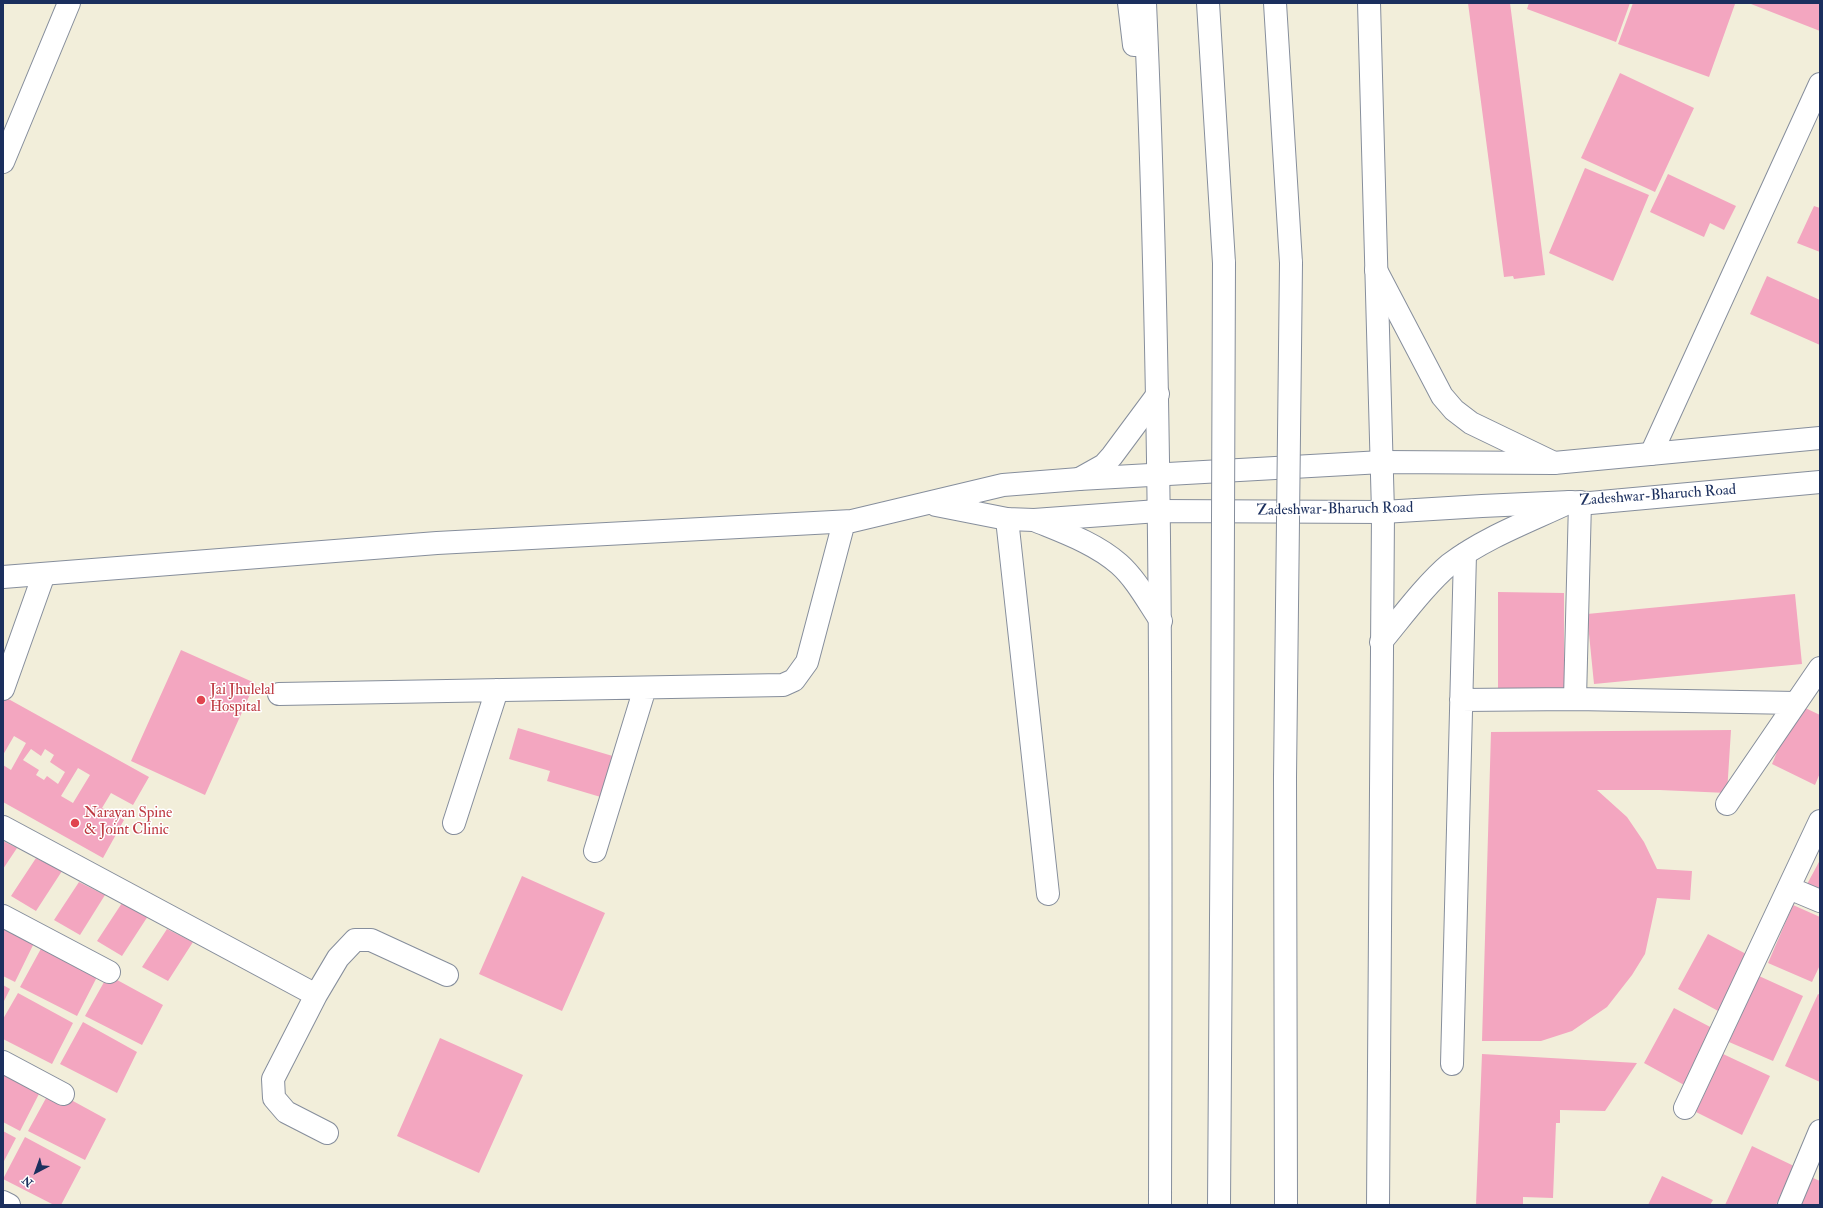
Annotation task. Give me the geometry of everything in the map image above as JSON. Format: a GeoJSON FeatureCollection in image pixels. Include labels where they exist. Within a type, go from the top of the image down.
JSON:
{"type":"FeatureCollection","features":[{"type":"Feature","properties":{"kind":"main road"},"geometry":{"type":"LineString","coordinates":[[3,162],[69,3]]}},
{"type":"Feature","properties":{"kind":"main road"},"geometry":{"type":"LineString","coordinates":[[1129,3],[1151,177]]}},
{"type":"Feature","properties":{"kind":"main road"},"geometry":{"type":"LineString","coordinates":[[1145,3],[1158,394],[1158,511],[1161,621],[1160,1205]]}},
{"type":"Feature","properties":{"kind":"main road"},"geometry":{"type":"LineString","coordinates":[[1208,3],[1224,263],[1219,1205]]}},
{"type":"Feature","properties":{"kind":"main road"},"geometry":{"type":"LineString","coordinates":[[1275,3],[1291,263],[1286,777],[1286,1205]]}},
{"type":"Feature","properties":{"kind":"main road"},"geometry":{"type":"LineString","coordinates":[[1369,3],[1383,512],[1378,1205]]}},
{"type":"Feature","properties":{"kind":"main road"},"geometry":{"type":"LineString","coordinates":[[1651,454],[1820,84]]}},
{"type":"Feature","properties":{"kind":"main road"},"geometry":{"type":"LineString","coordinates":[[1376,270],[1442,396],[1454,410],[1472,423],[1554,463]]}},
{"type":"Feature","properties":{"kind":"main road"},"geometry":{"type":"LineString","coordinates":[[1079,479],[1104,465],[1158,394]]}},
{"type":"Feature","properties":{"kind":"main road"},"geometry":{"type":"LineString","coordinates":[[931,504],[1003,485],[1079,479],[1382,462],[1554,463],[1820,438]]}},
{"type":"Feature","properties":{"kind":"main road","name":"Zadeshwar-Bharuch Road"},"geometry":{"type":"LineString","coordinates":[[3,577],[437,543],[848,522],[931,504],[1007,519],[1034,520],[1158,511],[1383,512],[1575,502],[1590,503],[1820,482]]}},
{"type":"Feature","properties":{"kind":"main road"},"geometry":{"type":"LineString","coordinates":[[1381,642],[1427,588],[1449,565],[1479,545],[1575,502],[1575,699]]}},
{"type":"Feature","properties":{"kind":"main road"},"geometry":{"type":"LineString","coordinates":[[1007,519],[1048,894]]}},
{"type":"Feature","properties":{"kind":"main road"},"geometry":{"type":"LineString","coordinates":[[1034,520],[1089,544],[1118,564],[1132,578],[1161,621]]}},
{"type":"Feature","properties":{"kind":"main road"},"geometry":{"type":"LineString","coordinates":[[279,694],[783,685],[794,680],[807,662],[848,522]]}},
{"type":"Feature","properties":{"kind":"main road"},"geometry":{"type":"LineString","coordinates":[[1452,1064],[1465,554]]}},
{"type":"Feature","properties":{"kind":"main road"},"geometry":{"type":"LineString","coordinates":[[3,689],[44,574]]}},
{"type":"Feature","properties":{"kind":"main road"},"geometry":{"type":"LineString","coordinates":[[1727,804],[1820,668]]}},
{"type":"Feature","properties":{"kind":"main road"},"geometry":{"type":"LineString","coordinates":[[595,851],[645,688]]}},
{"type":"Feature","properties":{"kind":"main road"},"geometry":{"type":"LineString","coordinates":[[454,823],[497,690]]}},
{"type":"Feature","properties":{"kind":"main road"},"geometry":{"type":"LineString","coordinates":[[1461,700],[1575,699],[1796,703]]}},
{"type":"Feature","properties":{"kind":"main road"},"geometry":{"type":"LineString","coordinates":[[1685,1108],[1820,821]]}},
{"type":"Feature","properties":{"kind":"main road"},"geometry":{"type":"LineString","coordinates":[[3,827],[316,995]]}},
{"type":"Feature","properties":{"kind":"main road"},"geometry":{"type":"LineString","coordinates":[[1789,888],[1820,901]]}},
{"type":"Feature","properties":{"kind":"main road"},"geometry":{"type":"LineString","coordinates":[[3,916],[109,972]]}},
{"type":"Feature","properties":{"kind":"main road"},"geometry":{"type":"LineString","coordinates":[[327,1133],[286,1112],[274,1098],[273,1079],[316,995],[338,958],[355,940],[371,940],[447,975]]}},
{"type":"Feature","properties":{"kind":"main road"},"geometry":{"type":"LineString","coordinates":[[3,1062],[63,1094]]}},
{"type":"Feature","properties":{"kind":"main road"},"geometry":{"type":"LineString","coordinates":[[1789,1205],[1820,1131]]}},
{"type":"Feature","properties":{"kind":"main road"},"geometry":{"type":"LineString","coordinates":[[3,1202],[9,1205]]}},
{"type":"Feature","properties":{"kind":"building"},"geometry":{"type":"Polygon","coordinates":[[[1468,3],[1510,3],[1545,275],[1514,279],[1513,276],[1504,277],[1468,3]]]}},
{"type":"Feature","properties":{"kind":"building"},"geometry":{"type":"Polygon","coordinates":[[[1529,3],[1630,3],[1616,42],[1527,9],[1529,3]]]}},
{"type":"Feature","properties":{"kind":"building"},"geometry":{"type":"Polygon","coordinates":[[[1633,3],[1735,4],[1709,77],[1618,44],[1633,3]]]}},
{"type":"Feature","properties":{"kind":"building"},"geometry":{"type":"Polygon","coordinates":[[[1820,3],[1820,31],[1751,4],[1820,3]]]}},
{"type":"Feature","properties":{"kind":"building"},"geometry":{"type":"Polygon","coordinates":[[[1620,73],[1694,108],[1655,192],[1581,158],[1620,73]]]}},
{"type":"Feature","properties":{"kind":"building"},"geometry":{"type":"Polygon","coordinates":[[[1585,168],[1649,195],[1613,281],[1549,253],[1585,168]]]}},
{"type":"Feature","properties":{"kind":"building"},"geometry":{"type":"Polygon","coordinates":[[[1668,174],[1736,206],[1724,230],[1710,223],[1704,237],[1650,212],[1668,174]]]}},
{"type":"Feature","properties":{"kind":"building"},"geometry":{"type":"Polygon","coordinates":[[[1814,206],[1820,208],[1820,252],[1797,243],[1814,206]]]}},
{"type":"Feature","properties":{"kind":"building"},"geometry":{"type":"Polygon","coordinates":[[[1767,276],[1820,300],[1820,345],[1750,314],[1767,276]]]}},
{"type":"Feature","properties":{"kind":"building"},"geometry":{"type":"Polygon","coordinates":[[[1498,592],[1564,593],[1564,689],[1498,688],[1498,592]]]}},
{"type":"Feature","properties":{"kind":"building"},"geometry":{"type":"Polygon","coordinates":[[[1795,594],[1802,664],[1594,684],[1587,614],[1795,594]]]}},
{"type":"Feature","properties":{"kind":"building"},"geometry":{"type":"Polygon","coordinates":[[[181,650],[255,683],[205,795],[131,761],[181,650]]]}},
{"type":"Feature","properties":{"kind":"building"},"geometry":{"type":"Polygon","coordinates":[[[3,696],[149,777],[133,805],[111,793],[102,808],[124,820],[103,858],[3,802],[3,765],[11,770],[26,743],[14,736],[3,755],[3,696]],[[31,749],[23,760],[39,770],[36,775],[44,780],[47,776],[58,784],[65,772],[50,762],[54,755],[45,749],[41,756],[31,749]],[[78,768],[61,796],[73,803],[90,775],[78,768]]]}},
{"type":"Feature","properties":{"kind":"building"},"geometry":{"type":"Polygon","coordinates":[[[1797,704],[1820,715],[1820,773],[1815,785],[1772,764],[1797,704]]]}},
{"type":"Feature","properties":{"kind":"building"},"geometry":{"type":"Polygon","coordinates":[[[518,728],[616,757],[604,798],[547,781],[550,771],[509,759],[518,728]]]}},
{"type":"Feature","properties":{"kind":"building"},"geometry":{"type":"Polygon","coordinates":[[[1731,730],[1727,793],[1660,790],[1597,790],[1627,817],[1644,842],[1657,869],[1692,871],[1690,900],[1657,898],[1645,954],[1632,975],[1607,1007],[1572,1031],[1541,1041],[1482,1041],[1491,732],[1731,730]]]}},
{"type":"Feature","properties":{"kind":"building"},"geometry":{"type":"Polygon","coordinates":[[[3,841],[17,848],[3,869],[3,841]]]}},
{"type":"Feature","properties":{"kind":"building"},"geometry":{"type":"Polygon","coordinates":[[[36,858],[62,871],[36,911],[11,896],[36,858]]]}},
{"type":"Feature","properties":{"kind":"building"},"geometry":{"type":"Polygon","coordinates":[[[1820,860],[1820,896],[1805,888],[1820,860]]]}},
{"type":"Feature","properties":{"kind":"building"},"geometry":{"type":"Polygon","coordinates":[[[522,876],[605,913],[562,1011],[479,974],[522,876]]]}},
{"type":"Feature","properties":{"kind":"building"},"geometry":{"type":"Polygon","coordinates":[[[79,882],[105,895],[80,935],[54,920],[79,882]]]}},
{"type":"Feature","properties":{"kind":"building"},"geometry":{"type":"Polygon","coordinates":[[[122,903],[148,916],[122,956],[97,941],[122,903]]]}},
{"type":"Feature","properties":{"kind":"building"},"geometry":{"type":"Polygon","coordinates":[[[1793,905],[1820,917],[1820,965],[1812,982],[1768,963],[1793,905]]]}},
{"type":"Feature","properties":{"kind":"building"},"geometry":{"type":"Polygon","coordinates":[[[3,923],[35,941],[15,982],[3,976],[3,923]]]}},
{"type":"Feature","properties":{"kind":"building"},"geometry":{"type":"Polygon","coordinates":[[[167,929],[193,942],[168,981],[142,967],[167,929]]]}},
{"type":"Feature","properties":{"kind":"building"},"geometry":{"type":"Polygon","coordinates":[[[1708,934],[1750,956],[1720,1012],[1678,989],[1708,934]]]}},
{"type":"Feature","properties":{"kind":"building"},"geometry":{"type":"Polygon","coordinates":[[[43,945],[98,975],[77,1016],[20,987],[43,945]]]}},
{"type":"Feature","properties":{"kind":"building"},"geometry":{"type":"Polygon","coordinates":[[[108,975],[163,1005],[142,1045],[85,1016],[108,975]]]}},
{"type":"Feature","properties":{"kind":"building"},"geometry":{"type":"Polygon","coordinates":[[[1759,976],[1803,996],[1773,1061],[1729,1042],[1759,976]]]}},
{"type":"Feature","properties":{"kind":"building"},"geometry":{"type":"Polygon","coordinates":[[[3,985],[10,989],[3,1003],[3,985]]]}},
{"type":"Feature","properties":{"kind":"building"},"geometry":{"type":"Polygon","coordinates":[[[18,993],[73,1023],[52,1064],[3,1039],[3,1019],[18,993]]]}},
{"type":"Feature","properties":{"kind":"building"},"geometry":{"type":"Polygon","coordinates":[[[1818,994],[1820,995],[1820,1082],[1785,1066],[1818,994]]]}},
{"type":"Feature","properties":{"kind":"building"},"geometry":{"type":"Polygon","coordinates":[[[1674,1008],[1716,1030],[1686,1086],[1644,1063],[1674,1008]]]}},
{"type":"Feature","properties":{"kind":"building"},"geometry":{"type":"Polygon","coordinates":[[[83,1022],[137,1052],[117,1093],[60,1064],[83,1022]]]}},
{"type":"Feature","properties":{"kind":"building"},"geometry":{"type":"Polygon","coordinates":[[[440,1038],[523,1075],[479,1173],[397,1136],[440,1038]]]}},
{"type":"Feature","properties":{"kind":"building"},"geometry":{"type":"Polygon","coordinates":[[[1482,1054],[1637,1063],[1605,1111],[1560,1110],[1560,1123],[1556,1123],[1553,1198],[1523,1197],[1523,1205],[1476,1205],[1482,1054]]]}},
{"type":"Feature","properties":{"kind":"building"},"geometry":{"type":"Polygon","coordinates":[[[1723,1054],[1770,1076],[1742,1135],[1696,1112],[1723,1054]]]}},
{"type":"Feature","properties":{"kind":"building"},"geometry":{"type":"Polygon","coordinates":[[[3,1069],[41,1090],[20,1131],[3,1122],[3,1069]]]}},
{"type":"Feature","properties":{"kind":"building"},"geometry":{"type":"Polygon","coordinates":[[[51,1089],[106,1119],[85,1160],[28,1131],[51,1089]]]}},
{"type":"Feature","properties":{"kind":"building"},"geometry":{"type":"Polygon","coordinates":[[[3,1131],[16,1138],[3,1163],[3,1131]]]}},
{"type":"Feature","properties":{"kind":"building"},"geometry":{"type":"Polygon","coordinates":[[[25,1137],[81,1167],[61,1205],[54,1205],[3,1179],[25,1137]]]}},
{"type":"Feature","properties":{"kind":"building"},"geometry":{"type":"Polygon","coordinates":[[[1752,1146],[1794,1166],[1776,1205],[1725,1205],[1752,1146]]]}},
{"type":"Feature","properties":{"kind":"building"},"geometry":{"type":"Polygon","coordinates":[[[1662,1176],[1713,1200],[1710,1205],[1648,1205],[1662,1176]]]}},
{"type":"Feature","properties":{"kind":"building"},"geometry":{"type":"Polygon","coordinates":[[[1813,1178],[1820,1181],[1820,1205],[1800,1205],[1813,1178]]]}},
{"type":"Feature","properties":{"kind":"place","name":"Jai Jhulelal Hospital"},"geometry":{"type":"Point","coordinates":[201,700]}},
{"type":"Feature","properties":{"kind":"place","name":"Narayan Spine & Joint Clinic"},"geometry":{"type":"Point","coordinates":[75,823]}}]}
